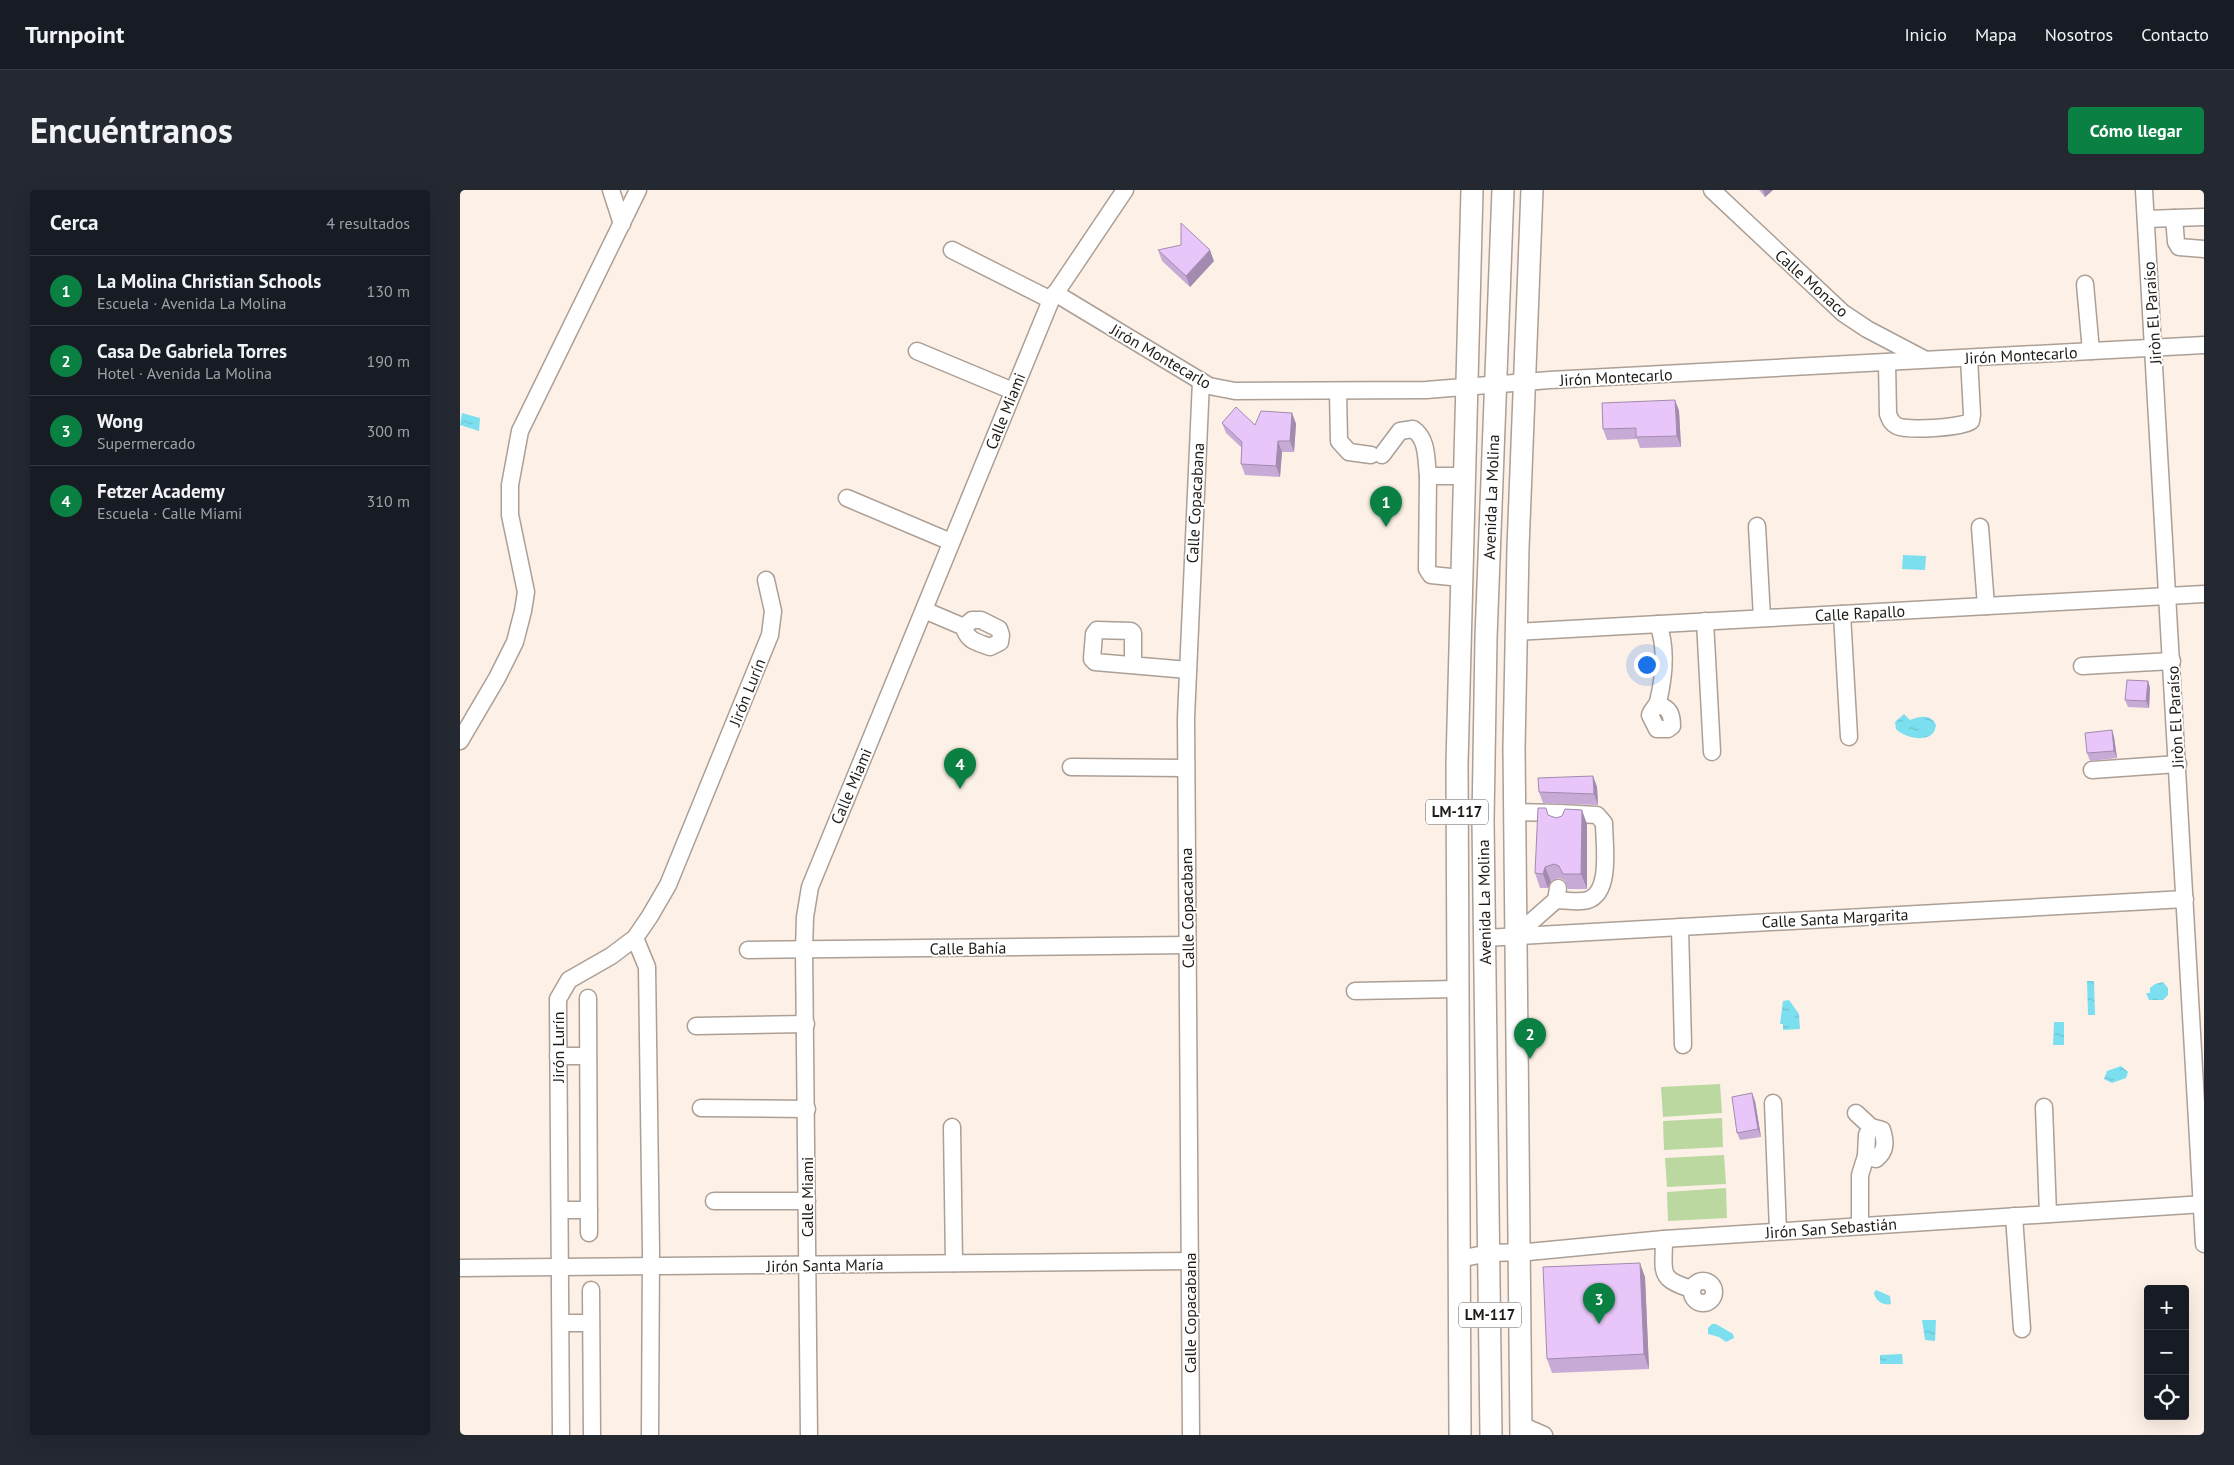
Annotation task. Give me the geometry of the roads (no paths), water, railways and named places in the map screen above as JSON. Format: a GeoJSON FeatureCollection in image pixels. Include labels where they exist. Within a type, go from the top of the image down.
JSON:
{"type":"FeatureCollection","features":[{"type":"Feature","properties":{"kind":"main road","name":"Avenida La Molina"},"geometry":{"type":"LineString","coordinates":[[1460,1435],[1457,764],[1463,476],[1472,190]]}},
{"type":"Feature","properties":{"kind":"main road","name":"Avenida La Molina"},"geometry":{"type":"LineString","coordinates":[[1491,1435],[1483,820],[1486,638],[1502,190]]}},
{"type":"Feature","properties":{"kind":"main road","name":"Avenida La Molina"},"geometry":{"type":"LineString","coordinates":[[1521,1430],[1514,937],[1515,632],[1532,190]]}},
{"type":"Feature","properties":{"kind":"main road"},"geometry":{"type":"LineString","coordinates":[[1491,1377],[1521,1430]]}},
{"type":"Feature","properties":{"kind":"street"},"geometry":{"type":"LineString","coordinates":[[611,190],[622,224]]}},
{"type":"Feature","properties":{"kind":"street"},"geometry":{"type":"LineString","coordinates":[[460,740],[502,669],[515,642],[523,611],[526,592],[510,515],[510,485],[520,431],[638,190]]}},
{"type":"Feature","properties":{"kind":"street","name":"Calle Miami"},"geometry":{"type":"LineString","coordinates":[[809,1435],[804,950],[807,900],[814,874],[1053,297],[1125,190]]}},
{"type":"Feature","properties":{"kind":"street","name":"Calle Monaco"},"geometry":{"type":"LineString","coordinates":[[1712,190],[1843,313],[1867,329],[1925,360]]}},
{"type":"Feature","properties":{"kind":"street","name":"Jiròn El Paraíso"},"geometry":{"type":"LineString","coordinates":[[2144,190],[2204,1244]]}},
{"type":"Feature","properties":{"kind":"street"},"geometry":{"type":"LineString","coordinates":[[2146,219],[2204,217]]}},
{"type":"Feature","properties":{"kind":"street"},"geometry":{"type":"LineString","coordinates":[[2174,218],[2176,242],[2179,248],[2204,249]]}},
{"type":"Feature","properties":{"kind":"street","name":"Jirón Montecarlo"},"geometry":{"type":"LineString","coordinates":[[952,250],[1053,297],[1201,381],[1227,390],[1426,390],[1524,382],[2204,345]]}},
{"type":"Feature","properties":{"kind":"street"},"geometry":{"type":"LineString","coordinates":[[2085,284],[2091,351]]}},
{"type":"Feature","properties":{"kind":"street"},"geometry":{"type":"LineString","coordinates":[[917,351],[1013,391]]}},
{"type":"Feature","properties":{"kind":"street"},"geometry":{"type":"LineString","coordinates":[[1887,363],[1888,414],[1891,422],[1898,427],[1907,428],[1958,426],[1971,421],[1970,358]]}},
{"type":"Feature","properties":{"kind":"street","name":"Calle Copacabana"},"geometry":{"type":"LineString","coordinates":[[1191,1435],[1186,768],[1188,670],[1201,381]]}},
{"type":"Feature","properties":{"kind":"street"},"geometry":{"type":"LineString","coordinates":[[1338,391],[1339,441],[1349,452],[1377,455],[1400,432],[1413,429],[1420,434],[1424,443],[1428,476],[1427,568],[1431,575],[1461,578]]}},
{"type":"Feature","properties":{"kind":"street"},"geometry":{"type":"LineString","coordinates":[[1428,476],[1463,476]]}},
{"type":"Feature","properties":{"kind":"street"},"geometry":{"type":"LineString","coordinates":[[847,498],[951,542]]}},
{"type":"Feature","properties":{"kind":"street"},"geometry":{"type":"LineString","coordinates":[[1757,526],[1762,618]]}},
{"type":"Feature","properties":{"kind":"street"},"geometry":{"type":"LineString","coordinates":[[1980,527],[1986,606]]}},
{"type":"Feature","properties":{"kind":"street","name":"Jirón Lurín"},"geometry":{"type":"LineString","coordinates":[[561,1435],[558,999],[569,980],[611,956],[635,938],[668,885],[770,635],[773,611],[766,580]]}},
{"type":"Feature","properties":{"kind":"street","name":"Calle Rapallo"},"geometry":{"type":"LineString","coordinates":[[1515,632],[2204,594]]}},
{"type":"Feature","properties":{"kind":"street"},"geometry":{"type":"LineString","coordinates":[[924,610],[964,627]]}},
{"type":"Feature","properties":{"kind":"street"},"geometry":{"type":"LineString","coordinates":[[1842,614],[1849,737]]}},
{"type":"Feature","properties":{"kind":"street"},"geometry":{"type":"LineString","coordinates":[[1705,621],[1712,752]]}},
{"type":"Feature","properties":{"kind":"street"},"geometry":{"type":"LineString","coordinates":[[1657,704],[1664,640],[1658,624]]}},
{"type":"Feature","properties":{"kind":"street"},"geometry":{"type":"LineString","coordinates":[[2082,666],[2172,661]]}},
{"type":"Feature","properties":{"kind":"street"},"geometry":{"type":"LineString","coordinates":[[1133,664],[1188,670]]}},
{"type":"Feature","properties":{"kind":"street"},"geometry":{"type":"LineString","coordinates":[[2092,770],[2178,764]]}},
{"type":"Feature","properties":{"kind":"street"},"geometry":{"type":"LineString","coordinates":[[1071,767],[1186,768]]}},
{"type":"Feature","properties":{"kind":"street"},"geometry":{"type":"LineString","coordinates":[[1514,812],[1561,818],[1597,815],[1604,823],[1605,868],[1604,882],[1597,893],[1588,900],[1557,894],[1514,937]]}},
{"type":"Feature","properties":{"kind":"street","name":"Calle Santa Margarita"},"geometry":{"type":"LineString","coordinates":[[1485,938],[2185,899]]}},
{"type":"Feature","properties":{"kind":"street"},"geometry":{"type":"LineString","coordinates":[[1680,926],[1684,1045]]}},
{"type":"Feature","properties":{"kind":"street"},"geometry":{"type":"LineString","coordinates":[[635,938],[647,967],[650,1435]]}},
{"type":"Feature","properties":{"kind":"street","name":"Calle Bahía"},"geometry":{"type":"LineString","coordinates":[[748,950],[1187,945]]}},
{"type":"Feature","properties":{"kind":"street"},"geometry":{"type":"LineString","coordinates":[[1355,991],[1457,989]]}},
{"type":"Feature","properties":{"kind":"street"},"geometry":{"type":"LineString","coordinates":[[588,998],[589,1233]]}},
{"type":"Feature","properties":{"kind":"street"},"geometry":{"type":"LineString","coordinates":[[696,1026],[806,1024]]}},
{"type":"Feature","properties":{"kind":"street"},"geometry":{"type":"LineString","coordinates":[[558,1056],[588,1056]]}},
{"type":"Feature","properties":{"kind":"street"},"geometry":{"type":"LineString","coordinates":[[1773,1102],[1778,1232]]}},
{"type":"Feature","properties":{"kind":"street"},"geometry":{"type":"LineString","coordinates":[[2044,1107],[2048,1214]]}},
{"type":"Feature","properties":{"kind":"street"},"geometry":{"type":"LineString","coordinates":[[701,1108],[807,1109]]}},
{"type":"Feature","properties":{"kind":"street"},"geometry":{"type":"LineString","coordinates":[[1856,1113],[1871,1127],[1882,1130],[1885,1139],[1883,1153],[1876,1159],[1866,1156],[1860,1175],[1860,1226]]}},
{"type":"Feature","properties":{"kind":"street"},"geometry":{"type":"LineString","coordinates":[[952,1127],[954,1263]]}},
{"type":"Feature","properties":{"kind":"street"},"geometry":{"type":"LineString","coordinates":[[714,1201],[808,1201]]}},
{"type":"Feature","properties":{"kind":"street","name":"Jirón San Sebastián"},"geometry":{"type":"LineString","coordinates":[[1459,1259],[1489,1253],[1664,1239],[2203,1204]]}},
{"type":"Feature","properties":{"kind":"street"},"geometry":{"type":"LineString","coordinates":[[560,1210],[589,1210]]}},
{"type":"Feature","properties":{"kind":"street"},"geometry":{"type":"LineString","coordinates":[[2014,1216],[2022,1329]]}},
{"type":"Feature","properties":{"kind":"street"},"geometry":{"type":"LineString","coordinates":[[1664,1239],[1666,1277],[1672,1283],[1692,1288]]}},
{"type":"Feature","properties":{"kind":"street","name":"Jirón Santa María"},"geometry":{"type":"LineString","coordinates":[[460,1268],[1190,1261]]}},
{"type":"Feature","properties":{"kind":"street"},"geometry":{"type":"LineString","coordinates":[[591,1290],[592,1435]]}},
{"type":"Feature","properties":{"kind":"street"},"geometry":{"type":"LineString","coordinates":[[561,1323],[591,1323]]}},
{"type":"Feature","properties":{"kind":"street"},"geometry":{"type":"LineString","coordinates":[[1521,1430],[1544,1435]]}},
{"type":"Feature","properties":{"kind":"water"},"geometry":{"type":"Polygon","coordinates":[[[462,413],[480,418],[479,431],[460,425],[462,413]]]}},
{"type":"Feature","properties":{"kind":"water"},"geometry":{"type":"Polygon","coordinates":[[[1903,555],[1926,556],[1925,570],[1902,569],[1903,555]]]}},
{"type":"Feature","properties":{"kind":"water"},"geometry":{"type":"Polygon","coordinates":[[[1904,714],[1910,720],[1921,717],[1931,719],[1936,725],[1934,731],[1925,738],[1901,733],[1896,729],[1895,722],[1904,714]]]}},
{"type":"Feature","properties":{"kind":"water"},"geometry":{"type":"Polygon","coordinates":[[[2087,981],[2094,981],[2095,1015],[2088,1015],[2087,981]]]}},
{"type":"Feature","properties":{"kind":"water"},"geometry":{"type":"Polygon","coordinates":[[[2163,982],[2168,988],[2168,995],[2163,1000],[2149,1000],[2146,993],[2150,993],[2150,988],[2155,984],[2163,982]]]}},
{"type":"Feature","properties":{"kind":"water"},"geometry":{"type":"Polygon","coordinates":[[[1789,1000],[1799,1014],[1800,1029],[1783,1030],[1783,1024],[1780,1024],[1783,1001],[1789,1000]]]}},
{"type":"Feature","properties":{"kind":"water"},"geometry":{"type":"Polygon","coordinates":[[[2054,1022],[2064,1022],[2064,1045],[2053,1045],[2054,1022]]]}},
{"type":"Feature","properties":{"kind":"water"},"geometry":{"type":"Polygon","coordinates":[[[2121,1066],[2128,1072],[2126,1078],[2112,1083],[2104,1079],[2107,1071],[2121,1066]]]}},
{"type":"Feature","properties":{"kind":"water"},"geometry":{"type":"Polygon","coordinates":[[[1876,1290],[1890,1296],[1891,1304],[1885,1304],[1878,1300],[1874,1293],[1876,1290]]]}},
{"type":"Feature","properties":{"kind":"water"},"geometry":{"type":"Polygon","coordinates":[[[1922,1320],[1936,1320],[1935,1341],[1925,1340],[1922,1320]]]}},
{"type":"Feature","properties":{"kind":"water"},"geometry":{"type":"Polygon","coordinates":[[[1712,1324],[1716,1324],[1733,1334],[1734,1338],[1726,1342],[1719,1337],[1708,1334],[1708,1328],[1712,1324]]]}},
{"type":"Feature","properties":{"kind":"water"},"geometry":{"type":"Polygon","coordinates":[[[1902,1354],[1903,1364],[1880,1364],[1880,1355],[1902,1354]]]}},
{"type":"Feature","properties":{"kind":"place","name":"La Molina Christian Schools"},"geometry":{"type":"Point","coordinates":[1386,527]}},
{"type":"Feature","properties":{"kind":"place","name":"Fetzer Academy"},"geometry":{"type":"Point","coordinates":[960,789]}},
{"type":"Feature","properties":{"kind":"place","name":"Casa De Gabriela Torres"},"geometry":{"type":"Point","coordinates":[1530,1059]}},
{"type":"Feature","properties":{"kind":"place","name":"Wong"},"geometry":{"type":"Point","coordinates":[1599,1324]}}]}
